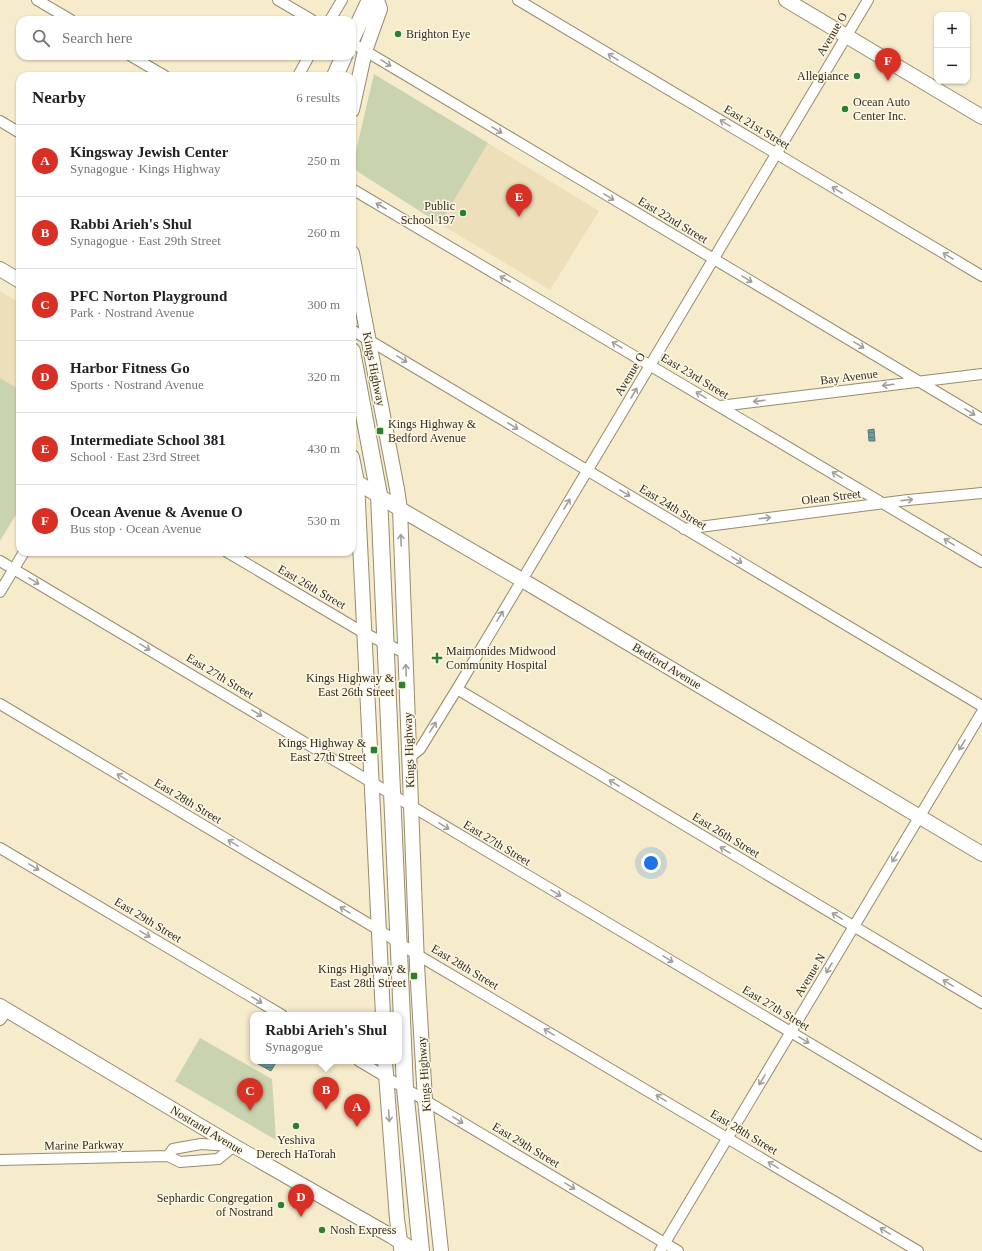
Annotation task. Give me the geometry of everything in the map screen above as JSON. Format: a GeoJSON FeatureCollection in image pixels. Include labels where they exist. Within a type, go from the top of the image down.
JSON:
{"type":"FeatureCollection","features":[{"type":"Feature","properties":{"kind":"main road"},"geometry":{"type":"LineString","coordinates":[[356,30],[370,0]]}},
{"type":"Feature","properties":{"kind":"main road"},"geometry":{"type":"LineString","coordinates":[[337,72],[342,60]]}},
{"type":"Feature","properties":{"kind":"main road","name":"Kings Highway"},"geometry":{"type":"LineString","coordinates":[[356,372],[379,495],[401,1012]]}},
{"type":"Feature","properties":{"kind":"main road","name":"Kings Highway"},"geometry":{"type":"LineString","coordinates":[[402,1025],[405,1088],[421,1251]]}},
{"type":"Feature","properties":{"kind":"street"},"geometry":{"type":"LineString","coordinates":[[37,0],[64,16]]}},
{"type":"Feature","properties":{"kind":"street"},"geometry":{"type":"LineString","coordinates":[[278,0],[305,16]]}},
{"type":"Feature","properties":{"kind":"street"},"geometry":{"type":"LineString","coordinates":[[332,16],[342,0]]}},
{"type":"Feature","properties":{"kind":"street"},"geometry":{"type":"LineString","coordinates":[[356,92],[365,51],[380,9],[377,0]]}},
{"type":"Feature","properties":{"kind":"street","name":"East 21st Street"},"geometry":{"type":"LineString","coordinates":[[518,0],[982,276]]}},
{"type":"Feature","properties":{"kind":"street"},"geometry":{"type":"LineString","coordinates":[[786,0],[982,117]]}},
{"type":"Feature","properties":{"kind":"street","name":"Avenue O"},"geometry":{"type":"LineString","coordinates":[[409,758],[420,749],[457,689],[868,0]]}},
{"type":"Feature","properties":{"kind":"street","name":"East 22nd Street"},"geometry":{"type":"LineString","coordinates":[[356,45],[919,382],[982,418]]}},
{"type":"Feature","properties":{"kind":"street"},"geometry":{"type":"LineString","coordinates":[[138,60],[157,72]]}},
{"type":"Feature","properties":{"kind":"street"},"geometry":{"type":"LineString","coordinates":[[300,72],[307,60]]}},
{"type":"Feature","properties":{"kind":"street"},"geometry":{"type":"LineString","coordinates":[[0,121],[16,131]]}},
{"type":"Feature","properties":{"kind":"street","name":"East 23rd Street"},"geometry":{"type":"LineString","coordinates":[[356,191],[982,562]]}},
{"type":"Feature","properties":{"kind":"street"},"geometry":{"type":"LineString","coordinates":[[0,269],[16,279]]}},
{"type":"Feature","properties":{"kind":"street","name":"Kings Highway"},"geometry":{"type":"LineString","coordinates":[[356,273],[400,509],[416,954],[425,1100],[441,1251]]}},
{"type":"Feature","properties":{"kind":"street","name":"East 24th Street"},"geometry":{"type":"LineString","coordinates":[[356,332],[982,706]]}},
{"type":"Feature","properties":{"kind":"street","name":"Bay Avenue"},"geometry":{"type":"LineString","coordinates":[[720,406],[982,374]]}},
{"type":"Feature","properties":{"kind":"street","name":"Bedford Avenue"},"geometry":{"type":"LineString","coordinates":[[356,481],[400,509],[982,854]]}},
{"type":"Feature","properties":{"kind":"street","name":"Olean Street"},"geometry":{"type":"LineString","coordinates":[[684,528],[884,503],[982,493]]}},
{"type":"Feature","properties":{"kind":"street"},"geometry":{"type":"LineString","coordinates":[[356,511],[372,781],[383,1012]]}},
{"type":"Feature","properties":{"kind":"street"},"geometry":{"type":"LineString","coordinates":[[0,592],[22,556]]}},
{"type":"Feature","properties":{"kind":"street","name":"East 26th Street"},"geometry":{"type":"LineString","coordinates":[[234,556],[364,633],[405,652]]}},
{"type":"Feature","properties":{"kind":"street","name":"East 27th Street"},"geometry":{"type":"LineString","coordinates":[[0,561],[372,781],[411,806],[982,1146]]}},
{"type":"Feature","properties":{"kind":"street","name":"East 26th Street"},"geometry":{"type":"LineString","coordinates":[[457,689],[982,1003]]}},
{"type":"Feature","properties":{"kind":"street","name":"East 28th Street"},"geometry":{"type":"LineString","coordinates":[[0,704],[379,930],[416,954],[918,1251]]}},
{"type":"Feature","properties":{"kind":"street","name":"Avenue N"},"geometry":{"type":"LineString","coordinates":[[663,1247],[982,712]]}},
{"type":"Feature","properties":{"kind":"street","name":"East 29th Street"},"geometry":{"type":"LineString","coordinates":[[0,848],[277,1012]]}},
{"type":"Feature","properties":{"kind":"street","name":"Nostrand Avenue"},"geometry":{"type":"LineString","coordinates":[[2,1012],[234,1146],[400,1246],[415,1251]]}},
{"type":"Feature","properties":{"kind":"street","name":"East 29th Street"},"geometry":{"type":"LineString","coordinates":[[364,1064],[663,1247],[678,1251]]}},
{"type":"Feature","properties":{"kind":"street"},"geometry":{"type":"LineString","coordinates":[[385,1064],[400,1246]]}},
{"type":"Feature","properties":{"kind":"street","name":"Marine Parkway"},"geometry":{"type":"LineString","coordinates":[[168,1156],[173,1149],[201,1144],[234,1146]]}},
{"type":"Feature","properties":{"kind":"street","name":"Marine Parkway"},"geometry":{"type":"LineString","coordinates":[[0,1160],[168,1156],[180,1162],[218,1159],[234,1146]]}},
{"type":"Feature","properties":{"kind":"shaded area"},"geometry":{"type":"Polygon","coordinates":[[[488,143],[599,211],[550,290],[440,224],[488,143]]]}},
{"type":"Feature","properties":{"kind":"shaded area"},"geometry":{"type":"Polygon","coordinates":[[[0,291],[16,301],[16,515],[0,542],[0,291]]]}},
{"type":"Feature","properties":{"kind":"green space"},"geometry":{"type":"Polygon","coordinates":[[[374,74],[488,143],[440,224],[356,171],[356,151],[374,74]]]}},
{"type":"Feature","properties":{"kind":"green space"},"geometry":{"type":"Polygon","coordinates":[[[0,378],[16,388],[16,514],[0,540],[0,378]]]}},
{"type":"Feature","properties":{"kind":"green space"},"geometry":{"type":"Polygon","coordinates":[[[200,1038],[272,1079],[276,1140],[175,1081],[200,1038]]]}},
{"type":"Feature","properties":{"kind":"water"},"geometry":{"type":"Polygon","coordinates":[[[874,429],[875,441],[869,441],[868,430],[874,429]]]}},
{"type":"Feature","properties":{"kind":"water"},"geometry":{"type":"Polygon","coordinates":[[[258,1064],[275,1064],[271,1071],[258,1064]]]}},
{"type":"Feature","properties":{"kind":"place","name":"Brighton Eye"},"geometry":{"type":"Point","coordinates":[398,34]}},
{"type":"Feature","properties":{"kind":"place","name":"Allegiance"},"geometry":{"type":"Point","coordinates":[857,76]}},
{"type":"Feature","properties":{"kind":"place","name":"Ocean Avenue & Avenue O"},"geometry":{"type":"Point","coordinates":[888,81]}},
{"type":"Feature","properties":{"kind":"place","name":"Ocean Auto Center Inc."},"geometry":{"type":"Point","coordinates":[845,109]}},
{"type":"Feature","properties":{"kind":"place","name":"Public School 197"},"geometry":{"type":"Point","coordinates":[463,213]}},
{"type":"Feature","properties":{"kind":"place","name":"Intermediate School 381"},"geometry":{"type":"Point","coordinates":[519,217]}},
{"type":"Feature","properties":{"kind":"place","name":"Kings Highway & Bedford Avenue"},"geometry":{"type":"Point","coordinates":[380,431]}},
{"type":"Feature","properties":{"kind":"place","name":"Maimonides Midwood Community Hospital"},"geometry":{"type":"Point","coordinates":[437,658]}},
{"type":"Feature","properties":{"kind":"place","name":"Kings Highway & East 26th Street"},"geometry":{"type":"Point","coordinates":[402,685]}},
{"type":"Feature","properties":{"kind":"place","name":"Kings Highway & East 27th Street"},"geometry":{"type":"Point","coordinates":[374,750]}},
{"type":"Feature","properties":{"kind":"place","name":"Kings Highway & East 28th Street"},"geometry":{"type":"Point","coordinates":[414,976]}},
{"type":"Feature","properties":{"kind":"place","name":"Rabbi Arieh's Shul"},"geometry":{"type":"Point","coordinates":[326,1110]}},
{"type":"Feature","properties":{"kind":"place","name":"PFC Norton Playground"},"geometry":{"type":"Point","coordinates":[250,1111]}},
{"type":"Feature","properties":{"kind":"place","name":"Yeshiva Derech HaTorah"},"geometry":{"type":"Point","coordinates":[296,1126]}},
{"type":"Feature","properties":{"kind":"place","name":"Kingsway Jewish Center"},"geometry":{"type":"Point","coordinates":[357,1127]}},
{"type":"Feature","properties":{"kind":"place","name":"Sephardic Congregation of Nostrand"},"geometry":{"type":"Point","coordinates":[281,1205]}},
{"type":"Feature","properties":{"kind":"place","name":"Harbor Fitness Go"},"geometry":{"type":"Point","coordinates":[301,1217]}},
{"type":"Feature","properties":{"kind":"place","name":"Nosh Express"},"geometry":{"type":"Point","coordinates":[322,1230]}}]}
